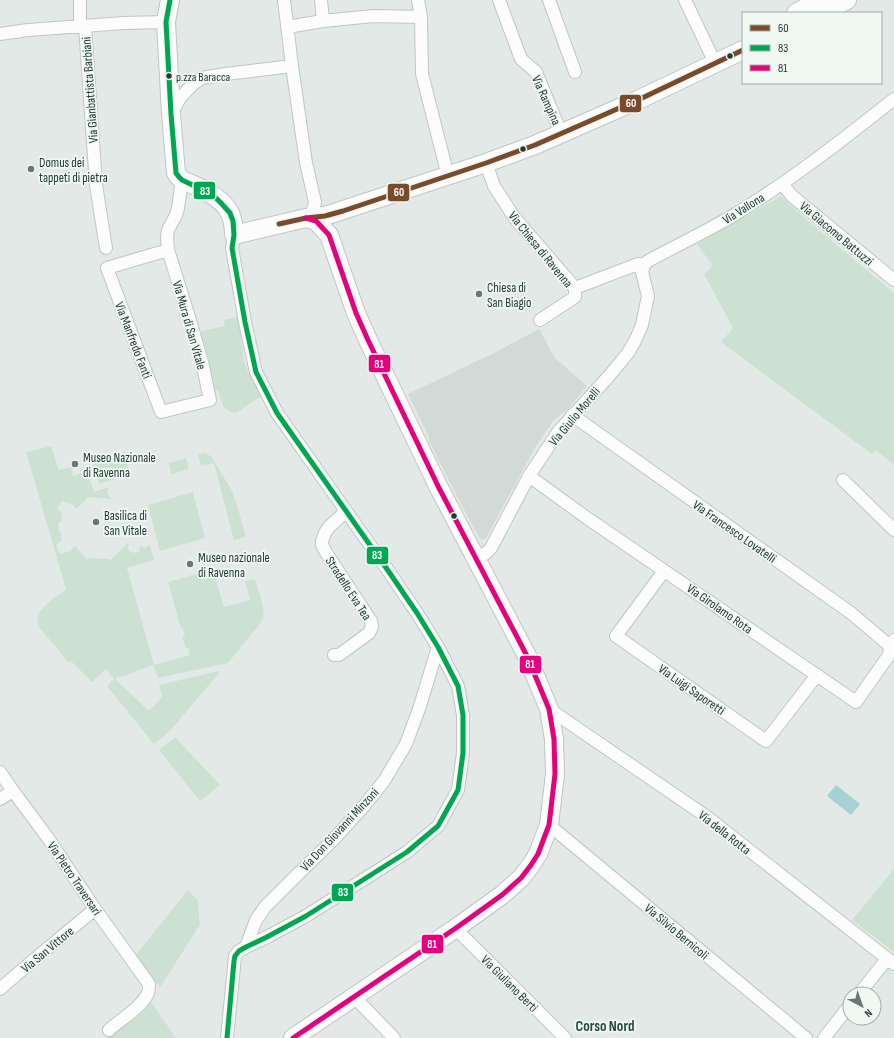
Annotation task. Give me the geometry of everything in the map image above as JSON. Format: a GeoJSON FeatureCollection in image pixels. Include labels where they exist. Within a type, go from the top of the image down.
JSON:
{"type":"FeatureCollection","features":[{"type":"Feature","properties":{"kind":"street","name":"Via Gianbattista Barbiani"},"geometry":{"type":"LineString","coordinates":[[80,0],[96,185],[106,248]]}},
{"type":"Feature","properties":{"kind":"street"},"geometry":{"type":"LineString","coordinates":[[170,0],[166,22],[176,173],[182,180],[207,192],[222,203],[230,212],[233,221],[234,235],[232,248],[245,322],[256,372],[277,413],[417,613],[438,647],[458,686],[463,714],[463,753],[458,790],[438,826],[407,852],[306,916],[268,937],[246,947]]}},
{"type":"Feature","properties":{"kind":"street"},"geometry":{"type":"LineString","coordinates":[[284,0],[306,163],[310,210],[316,221],[329,235],[356,313],[426,463],[527,656],[549,709],[554,739],[555,774],[549,824],[538,854],[521,878],[502,895],[456,928],[293,1038]]}},
{"type":"Feature","properties":{"kind":"street"},"geometry":{"type":"LineString","coordinates":[[321,0],[323,21]]}},
{"type":"Feature","properties":{"kind":"street"},"geometry":{"type":"LineString","coordinates":[[418,0],[421,17],[422,74],[448,176]]}},
{"type":"Feature","properties":{"kind":"street"},"geometry":{"type":"LineString","coordinates":[[550,0],[575,72]]}},
{"type":"Feature","properties":{"kind":"street"},"geometry":{"type":"LineString","coordinates":[[685,0],[715,63]]}},
{"type":"Feature","properties":{"kind":"street"},"geometry":{"type":"LineString","coordinates":[[799,9],[820,0]]}},
{"type":"Feature","properties":{"kind":"street"},"geometry":{"type":"LineString","coordinates":[[824,12],[847,0]]}},
{"type":"Feature","properties":{"kind":"street","name":"Via Rampina"},"geometry":{"type":"LineString","coordinates":[[503,1],[521,59],[536,72],[561,133]]}},
{"type":"Feature","properties":{"kind":"street"},"geometry":{"type":"LineString","coordinates":[[287,27],[323,21],[373,16],[421,17]]}},
{"type":"Feature","properties":{"kind":"street"},"geometry":{"type":"LineString","coordinates":[[0,34],[28,30],[82,26],[166,22]]}},
{"type":"Feature","properties":{"kind":"street"},"geometry":{"type":"LineString","coordinates":[[234,235],[310,210],[325,216],[343,211],[486,163],[535,145],[640,99],[742,50]]}},
{"type":"Feature","properties":{"kind":"street"},"geometry":{"type":"LineString","coordinates":[[171,114],[180,98],[193,84],[202,78],[292,66]]}},
{"type":"Feature","properties":{"kind":"street","name":"Via Vallona"},"geometry":{"type":"LineString","coordinates":[[575,288],[638,264],[644,264],[648,260],[741,211],[782,184],[844,139],[894,99]]}},
{"type":"Feature","properties":{"kind":"street","name":"Via Chiesa di Ravenna"},"geometry":{"type":"LineString","coordinates":[[486,163],[494,186],[514,217],[575,288],[575,297],[540,320]]}},
{"type":"Feature","properties":{"kind":"street","name":"Via Mura di San Vitale"},"geometry":{"type":"LineString","coordinates":[[161,412],[210,400],[202,362],[168,250],[168,230],[178,208],[182,180]]}},
{"type":"Feature","properties":{"kind":"street","name":"Via Giacomo Battuzzi"},"geometry":{"type":"LineString","coordinates":[[782,184],[792,196],[894,280]]}},
{"type":"Feature","properties":{"kind":"street"},"geometry":{"type":"LineString","coordinates":[[329,235],[330,228],[336,216],[343,211]]}},
{"type":"Feature","properties":{"kind":"street","name":"Via Manfredo Fanti"},"geometry":{"type":"LineString","coordinates":[[161,412],[107,268],[168,250]]}},
{"type":"Feature","properties":{"kind":"street","name":"Via Giulio Morelli"},"geometry":{"type":"LineString","coordinates":[[476,559],[486,554],[491,548],[529,476],[558,432],[609,376],[628,352],[636,339],[642,325],[648,296],[642,272],[644,264]]}},
{"type":"Feature","properties":{"kind":"street","name":"Via Francesco Lovatelli"},"geometry":{"type":"LineString","coordinates":[[572,415],[851,613],[893,646]]}},
{"type":"Feature","properties":{"kind":"street","name":"Via Girolamo Rota"},"geometry":{"type":"LineString","coordinates":[[529,476],[587,518],[856,702],[889,655],[893,646]]}},
{"type":"Feature","properties":{"kind":"street"},"geometry":{"type":"LineString","coordinates":[[842,480],[894,530]]}},
{"type":"Feature","properties":{"kind":"street","name":"Stradello Eva Tea"},"geometry":{"type":"LineString","coordinates":[[334,655],[339,654],[364,638],[369,634],[372,627],[371,621],[322,545],[325,533],[329,527],[342,515],[345,509]]}},
{"type":"Feature","properties":{"kind":"street","name":"Via Luigi Saporetti"},"geometry":{"type":"LineString","coordinates":[[664,571],[616,636],[766,741],[817,676]]}},
{"type":"Feature","properties":{"kind":"street","name":"Via Don Giovanni Minzoni"},"geometry":{"type":"LineString","coordinates":[[227,1038],[235,956],[239,951],[246,947],[256,920],[265,907],[333,840],[364,806],[384,781],[406,744],[419,709],[438,647]]}},
{"type":"Feature","properties":{"kind":"street","name":"Via della Rotta"},"geometry":{"type":"LineString","coordinates":[[549,709],[706,817],[890,962]]}},
{"type":"Feature","properties":{"kind":"street","name":"Via Pietro Traversari"},"geometry":{"type":"LineString","coordinates":[[0,772],[48,838],[95,909],[149,984],[149,992],[144,1000],[109,1030]]}},
{"type":"Feature","properties":{"kind":"street"},"geometry":{"type":"LineString","coordinates":[[0,799],[13,791]]}},
{"type":"Feature","properties":{"kind":"street","name":"Via Silvio Bernicoli"},"geometry":{"type":"LineString","coordinates":[[549,824],[806,1038]]}},
{"type":"Feature","properties":{"kind":"street","name":"Via San Vittore"},"geometry":{"type":"LineString","coordinates":[[0,989],[95,909]]}},
{"type":"Feature","properties":{"kind":"street","name":"Via Giuliano Berti"},"geometry":{"type":"LineString","coordinates":[[456,928],[565,1038]]}},
{"type":"Feature","properties":{"kind":"street"},"geometry":{"type":"LineString","coordinates":[[867,986],[890,962]]}},
{"type":"Feature","properties":{"kind":"street"},"geometry":{"type":"LineString","coordinates":[[356,996],[359,1002],[394,1038]]}},
{"type":"Feature","properties":{"kind":"street"},"geometry":{"type":"LineString","coordinates":[[824,1038],[842,1015]]}},
{"type":"Feature","properties":{"kind":"shaded area"},"geometry":{"type":"Polygon","coordinates":[[[539,329],[555,358],[587,386],[569,408],[554,420],[536,446],[486,538],[482,540],[471,523],[440,463],[408,394],[494,353],[539,329]]]}},
{"type":"Feature","properties":{"kind":"green space"},"geometry":{"type":"Polygon","coordinates":[[[781,196],[808,221],[894,293],[894,465],[876,450],[872,454],[721,342],[733,328],[704,274],[713,266],[697,244],[781,196]]]}},
{"type":"Feature","properties":{"kind":"green space"},"geometry":{"type":"Polygon","coordinates":[[[238,317],[244,361],[249,374],[262,396],[237,412],[230,412],[223,406],[218,390],[215,391],[201,331],[225,326],[224,320],[238,317]]]}},
{"type":"Feature","properties":{"kind":"green space"},"geometry":{"type":"Polygon","coordinates":[[[51,446],[59,470],[71,467],[73,476],[87,471],[94,492],[109,487],[108,494],[112,498],[87,497],[87,499],[76,509],[73,505],[62,501],[57,509],[62,512],[61,517],[63,519],[58,524],[58,530],[62,535],[60,538],[62,540],[56,545],[60,554],[70,551],[75,546],[87,560],[88,558],[112,560],[112,558],[128,543],[129,551],[134,553],[139,551],[140,546],[145,548],[149,545],[149,543],[154,560],[127,568],[154,665],[190,655],[182,637],[185,635],[183,628],[181,629],[168,582],[213,570],[224,607],[250,600],[245,581],[255,579],[263,604],[263,620],[228,663],[158,678],[153,665],[115,679],[149,711],[162,697],[159,685],[219,671],[219,673],[170,731],[154,744],[107,686],[114,679],[106,669],[92,682],[72,662],[67,661],[40,628],[38,616],[41,611],[50,601],[66,589],[26,452],[51,446]]]}},
{"type":"Feature","properties":{"kind":"green space"},"geometry":{"type":"Polygon","coordinates":[[[124,452],[130,475],[99,484],[93,461],[124,452]]]}},
{"type":"Feature","properties":{"kind":"green space"},"geometry":{"type":"Polygon","coordinates":[[[204,453],[211,456],[232,491],[246,537],[234,540],[214,463],[201,466],[198,454],[204,453]]]}},
{"type":"Feature","properties":{"kind":"green space"},"geometry":{"type":"Polygon","coordinates":[[[186,458],[189,469],[171,474],[169,463],[186,458]]]}},
{"type":"Feature","properties":{"kind":"green space"},"geometry":{"type":"Polygon","coordinates":[[[193,492],[205,538],[160,551],[148,505],[193,492]]]}},
{"type":"Feature","properties":{"kind":"green space"},"geometry":{"type":"Polygon","coordinates":[[[175,737],[220,785],[200,801],[159,750],[175,737]]]}},
{"type":"Feature","properties":{"kind":"green space"},"geometry":{"type":"Polygon","coordinates":[[[894,869],[894,952],[852,920],[894,869]]]}},
{"type":"Feature","properties":{"kind":"green space"},"geometry":{"type":"Polygon","coordinates":[[[188,890],[198,901],[200,925],[160,987],[135,956],[188,890]]]}},
{"type":"Feature","properties":{"kind":"green space"},"geometry":{"type":"Polygon","coordinates":[[[151,1002],[176,1038],[106,1038],[142,1013],[151,1002]]]}},
{"type":"Feature","properties":{"kind":"water"},"geometry":{"type":"Polygon","coordinates":[[[836,785],[860,804],[851,815],[827,796],[836,785]]]}},
{"type":"Feature","properties":{"kind":"transit line","name":"83"},"geometry":{"type":"LineString","coordinates":[[170,0],[166,22],[176,173],[182,180],[215,197],[230,213],[233,221],[234,235],[232,248],[245,322],[256,372],[277,413],[389,572],[438,647],[458,686],[463,715],[463,753],[458,790],[438,826],[407,852],[306,916],[239,951],[235,956],[234,961],[227,1038]]}},
{"type":"Feature","properties":{"kind":"transit line","name":"60"},"geometry":{"type":"LineString","coordinates":[[279,224],[306,218],[325,216],[343,211],[535,145],[640,99],[742,50]]}},
{"type":"Feature","properties":{"kind":"transit line","name":"81"},"geometry":{"type":"LineString","coordinates":[[293,1038],[456,928],[502,895],[521,878],[538,854],[549,825],[555,774],[554,739],[549,709],[527,656],[438,486],[368,340],[356,313],[329,235],[316,221],[306,218]]}},
{"type":"Feature","properties":{"kind":"place","name":"p.zza Baracca"},"geometry":{"type":"Point","coordinates":[169,76]}},
{"type":"Feature","properties":{"kind":"place","name":"Domus dei tappeti di pietra"},"geometry":{"type":"Point","coordinates":[31,169]}},
{"type":"Feature","properties":{"kind":"place","name":"Chiesa di San Biagio"},"geometry":{"type":"Point","coordinates":[479,294]}},
{"type":"Feature","properties":{"kind":"place","name":"Museo Nazionale di Ravenna"},"geometry":{"type":"Point","coordinates":[75,464]}},
{"type":"Feature","properties":{"kind":"place","name":"Basilica di San Vitale"},"geometry":{"type":"Point","coordinates":[96,522]}},
{"type":"Feature","properties":{"kind":"place","name":"Museo nazionale di Ravenna"},"geometry":{"type":"Point","coordinates":[190,564]}},
{"type":"Feature","properties":{"kind":"district","name":"Corso Nord"},"geometry":{"type":"Point","coordinates":[605,1026]}}]}
